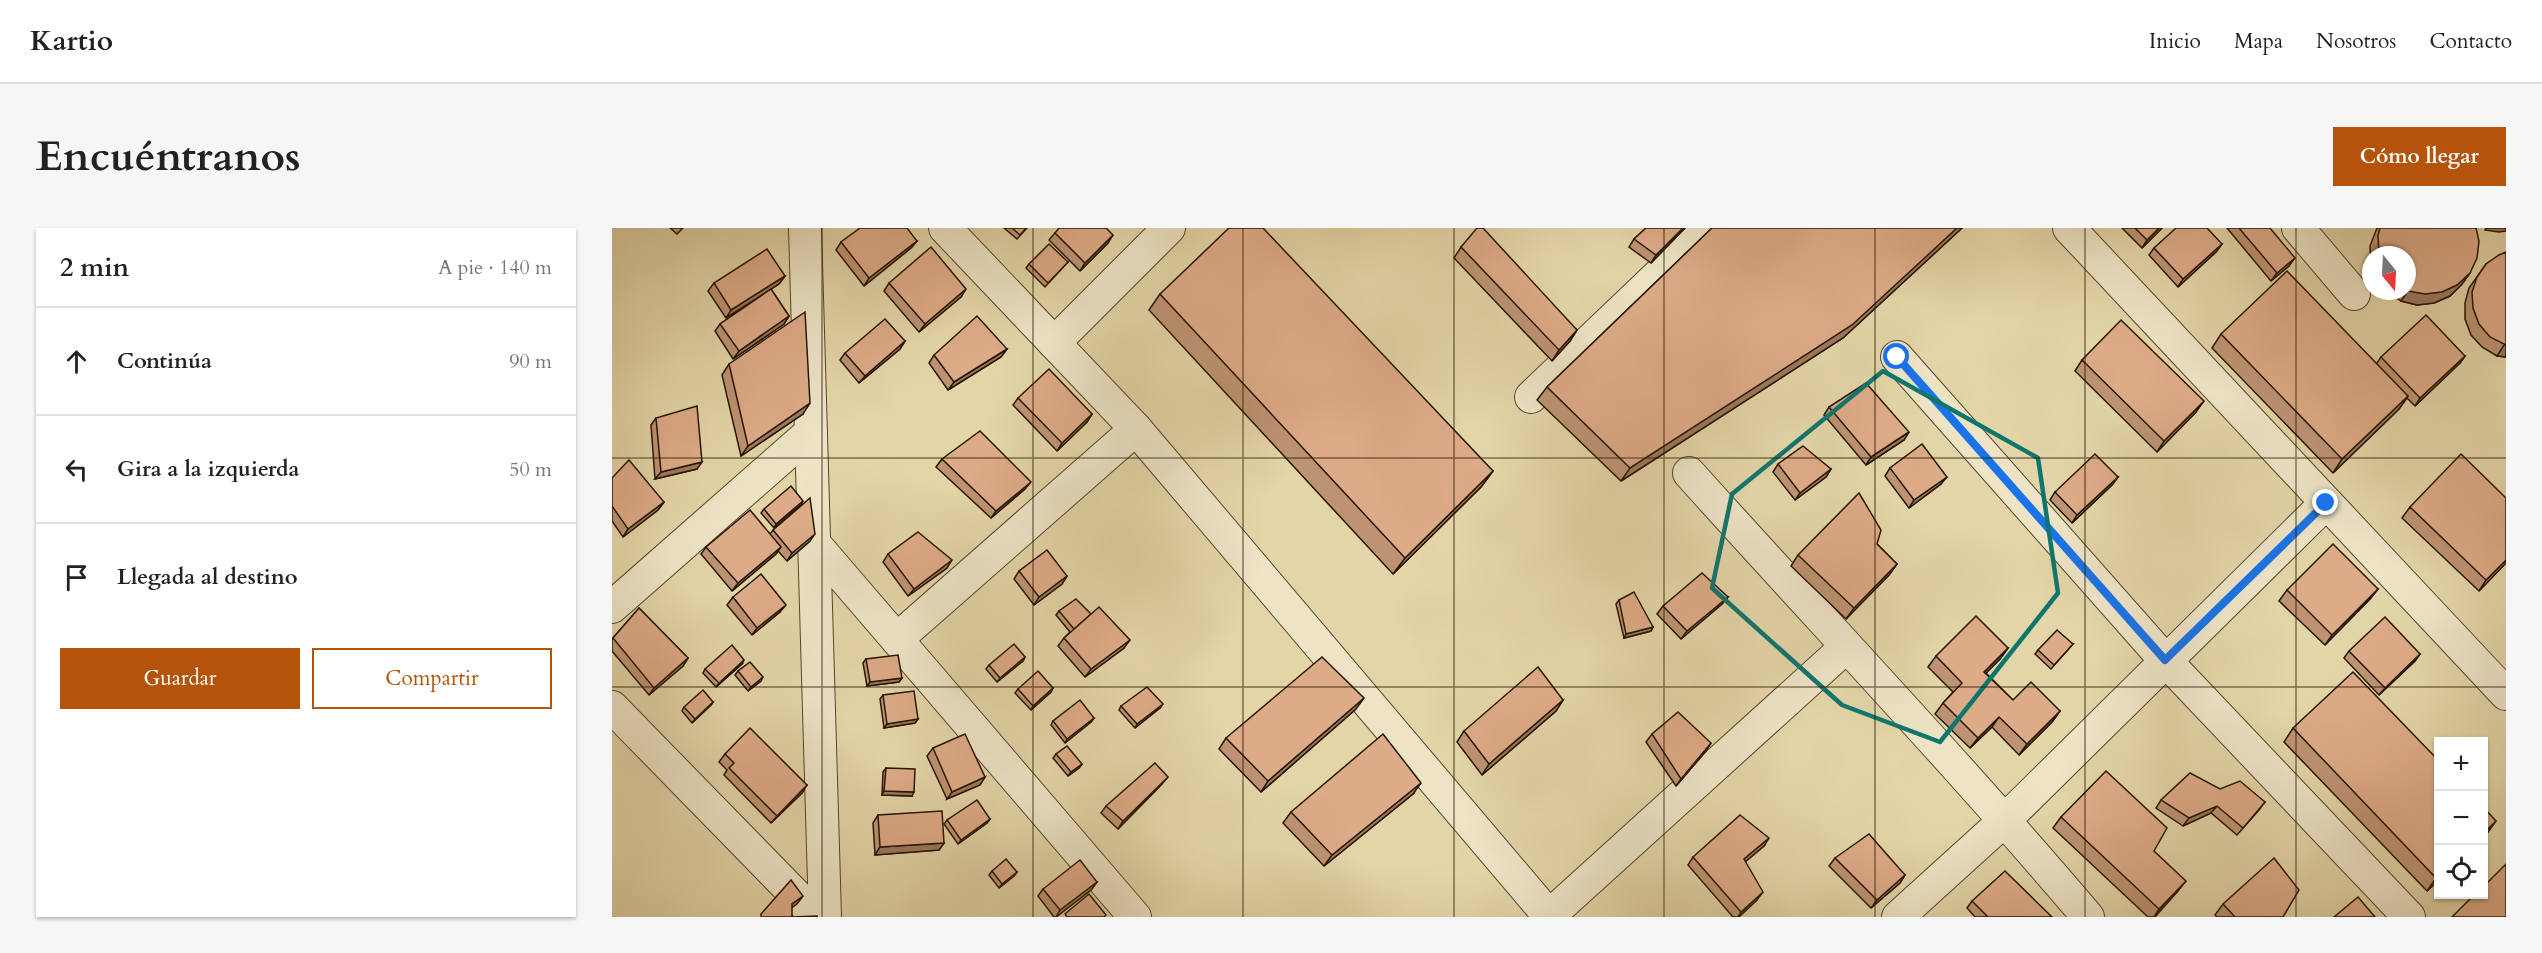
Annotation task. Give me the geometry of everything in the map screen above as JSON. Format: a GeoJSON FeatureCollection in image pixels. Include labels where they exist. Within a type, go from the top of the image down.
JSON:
{"type":"FeatureCollection","features":[{"type":"Feature","properties":{"kind":"street"},"geometry":{"type":"LineString","coordinates":[[806,228],[825,917]]}},
{"type":"Feature","properties":{"kind":"street"},"geometry":{"type":"LineString","coordinates":[[945,228],[1136,429],[1550,916],[1846,647]]}},
{"type":"Feature","properties":{"kind":"street"},"geometry":{"type":"LineString","coordinates":[[1054,343],[1169,228]]}},
{"type":"Feature","properties":{"kind":"street"},"geometry":{"type":"LineString","coordinates":[[1531,397],[1708,228]]}},
{"type":"Feature","properties":{"kind":"street"},"geometry":{"type":"LineString","coordinates":[[2069,228],[2506,694]]}},
{"type":"Feature","properties":{"kind":"street"},"geometry":{"type":"LineString","coordinates":[[2298,228],[2354,294]]}},
{"type":"Feature","properties":{"kind":"street"},"geometry":{"type":"LineString","coordinates":[[1897,357],[2165,660],[2409,917]]}},
{"type":"Feature","properties":{"kind":"street"},"geometry":{"type":"LineString","coordinates":[[897,639],[1136,429]]}},
{"type":"Feature","properties":{"kind":"street"},"geometry":{"type":"LineString","coordinates":[[612,607],[811,432]]}},
{"type":"Feature","properties":{"kind":"street"},"geometry":{"type":"LineString","coordinates":[[1689,473],[2006,820],[2088,917]]}},
{"type":"Feature","properties":{"kind":"street"},"geometry":{"type":"LineString","coordinates":[[1898,917],[2006,820],[2326,503]]}},
{"type":"Feature","properties":{"kind":"street"},"geometry":{"type":"LineString","coordinates":[[814,543],[1135,917]]}},
{"type":"Feature","properties":{"kind":"street"},"geometry":{"type":"LineString","coordinates":[[612,706],[817,917]]}},
{"type":"Feature","properties":{"kind":"highlighted area"},"geometry":{"type":"Polygon","coordinates":[[[1883,371],[2038,458],[2058,593],[1940,742],[1842,705],[1712,588],[1732,494],[1883,371]]]}},
{"type":"Feature","properties":{"kind":"building"},"geometry":{"type":"Polygon","coordinates":[[[860,228],[907,228],[917,241],[869,278],[841,242],[860,228]]]}},
{"type":"Feature","properties":{"kind":"building"},"geometry":{"type":"Polygon","coordinates":[[[1012,228],[1026,228],[1020,235],[1012,228]]]}},
{"type":"Feature","properties":{"kind":"building"},"geometry":{"type":"Polygon","coordinates":[[[1059,228],[1106,228],[1113,235],[1085,263],[1055,233],[1059,228]]]}},
{"type":"Feature","properties":{"kind":"building"},"geometry":{"type":"Polygon","coordinates":[[[1229,228],[1263,228],[1493,471],[1405,558],[1160,294],[1229,228]]]}},
{"type":"Feature","properties":{"kind":"building"},"geometry":{"type":"Polygon","coordinates":[[[1477,228],[1483,228],[1577,330],[1559,350],[1461,247],[1477,228]]]}},
{"type":"Feature","properties":{"kind":"building"},"geometry":{"type":"Polygon","coordinates":[[[1646,228],[1683,228],[1656,255],[1634,239],[1646,228]]]}},
{"type":"Feature","properties":{"kind":"building"},"geometry":{"type":"Polygon","coordinates":[[[1712,228],[1957,228],[1852,325],[1630,468],[1547,387],[1712,228]]]}},
{"type":"Feature","properties":{"kind":"building"},"geometry":{"type":"Polygon","coordinates":[[[2135,228],[2159,228],[2147,240],[2135,228]]]}},
{"type":"Feature","properties":{"kind":"building"},"geometry":{"type":"Polygon","coordinates":[[[2176,228],[2207,228],[2222,244],[2183,279],[2154,248],[2176,228]]]}},
{"type":"Feature","properties":{"kind":"building"},"geometry":{"type":"Polygon","coordinates":[[[2239,228],[2270,228],[2295,258],[2277,273],[2239,228]]]}},
{"type":"Feature","properties":{"kind":"building"},"geometry":{"type":"Polygon","coordinates":[[[2380,228],[2476,228],[2479,241],[2477,258],[2470,273],[2457,285],[2442,292],[2416,292],[2416,246],[2379,246],[2380,228]]]}},
{"type":"Feature","properties":{"kind":"building"},"geometry":{"type":"Polygon","coordinates":[[[1049,244],[1068,262],[1048,283],[1029,264],[1049,244]]]}},
{"type":"Feature","properties":{"kind":"building"},"geometry":{"type":"Polygon","coordinates":[[[931,247],[966,289],[925,324],[889,283],[931,247]]]}},
{"type":"Feature","properties":{"kind":"building"},"geometry":{"type":"Polygon","coordinates":[[[767,249],[785,276],[731,310],[714,283],[767,249]]]}},
{"type":"Feature","properties":{"kind":"building"},"geometry":{"type":"Polygon","coordinates":[[[2506,252],[2506,345],[2490,337],[2479,324],[2473,308],[2472,292],[2477,277],[2486,264],[2506,252]]]}},
{"type":"Feature","properties":{"kind":"building"},"geometry":{"type":"Polygon","coordinates":[[[2287,271],[2408,396],[2342,459],[2221,334],[2287,271]]]}},
{"type":"Feature","properties":{"kind":"building"},"geometry":{"type":"Polygon","coordinates":[[[771,289],[789,316],[739,351],[720,324],[771,289]]]}},
{"type":"Feature","properties":{"kind":"building"},"geometry":{"type":"Polygon","coordinates":[[[805,312],[810,403],[748,446],[729,364],[805,312]]]}},
{"type":"Feature","properties":{"kind":"building"},"geometry":{"type":"Polygon","coordinates":[[[2426,315],[2465,356],[2420,398],[2381,357],[2426,315]]]}},
{"type":"Feature","properties":{"kind":"building"},"geometry":{"type":"Polygon","coordinates":[[[977,316],[1007,349],[954,382],[934,355],[977,316]]]}},
{"type":"Feature","properties":{"kind":"building"},"geometry":{"type":"Polygon","coordinates":[[[885,319],[905,341],[865,376],[845,353],[885,319]]]}},
{"type":"Feature","properties":{"kind":"building"},"geometry":{"type":"Polygon","coordinates":[[[2121,320],[2204,401],[2164,441],[2082,360],[2121,320]]]}},
{"type":"Feature","properties":{"kind":"building"},"geometry":{"type":"Polygon","coordinates":[[[1049,369],[1092,414],[1062,443],[1018,398],[1049,369]]]}},
{"type":"Feature","properties":{"kind":"building"},"geometry":{"type":"Polygon","coordinates":[[[1866,383],[1909,432],[1871,457],[1829,407],[1866,383]]]}},
{"type":"Feature","properties":{"kind":"building"},"geometry":{"type":"Polygon","coordinates":[[[697,406],[702,462],[661,472],[656,418],[697,406]]]}},
{"type":"Feature","properties":{"kind":"building"},"geometry":{"type":"Polygon","coordinates":[[[980,431],[1031,482],[996,511],[942,459],[980,431]]]}},
{"type":"Feature","properties":{"kind":"building"},"geometry":{"type":"Polygon","coordinates":[[[1922,444],[1947,477],[1914,500],[1890,468],[1922,444]]]}},
{"type":"Feature","properties":{"kind":"building"},"geometry":{"type":"Polygon","coordinates":[[[1803,446],[1831,469],[1800,493],[1778,464],[1803,446]]]}},
{"type":"Feature","properties":{"kind":"building"},"geometry":{"type":"Polygon","coordinates":[[[2095,454],[2118,477],[2077,515],[2055,492],[2095,454]]]}},
{"type":"Feature","properties":{"kind":"building"},"geometry":{"type":"Polygon","coordinates":[[[2461,454],[2506,498],[2506,560],[2486,580],[2410,507],[2461,454]]]}},
{"type":"Feature","properties":{"kind":"building"},"geometry":{"type":"Polygon","coordinates":[[[629,460],[664,502],[628,529],[612,506],[612,478],[629,460]]]}},
{"type":"Feature","properties":{"kind":"building"},"geometry":{"type":"Polygon","coordinates":[[[791,486],[803,501],[776,524],[764,509],[791,486]]]}},
{"type":"Feature","properties":{"kind":"building"},"geometry":{"type":"Polygon","coordinates":[[[1859,493],[1881,530],[1877,544],[1897,564],[1854,608],[1798,555],[1859,493]]]}},
{"type":"Feature","properties":{"kind":"building"},"geometry":{"type":"Polygon","coordinates":[[[810,498],[815,534],[792,553],[773,530],[810,498]]]}},
{"type":"Feature","properties":{"kind":"building"},"geometry":{"type":"Polygon","coordinates":[[[750,510],[781,547],[738,583],[706,547],[750,510]]]}},
{"type":"Feature","properties":{"kind":"building"},"geometry":{"type":"Polygon","coordinates":[[[918,532],[952,560],[914,589],[888,554],[918,532]]]}},
{"type":"Feature","properties":{"kind":"building"},"geometry":{"type":"Polygon","coordinates":[[[2333,544],[2378,589],[2332,635],[2287,590],[2333,544]]]}},
{"type":"Feature","properties":{"kind":"building"},"geometry":{"type":"Polygon","coordinates":[[[1047,550],[1067,576],[1039,597],[1019,571],[1047,550]]]}},
{"type":"Feature","properties":{"kind":"building"},"geometry":{"type":"Polygon","coordinates":[[[1702,573],[1728,597],[1687,631],[1663,606],[1702,573]]]}},
{"type":"Feature","properties":{"kind":"building"},"geometry":{"type":"Polygon","coordinates":[[[761,574],[786,605],[757,628],[733,597],[761,574]]]}},
{"type":"Feature","properties":{"kind":"building"},"geometry":{"type":"Polygon","coordinates":[[[1634,592],[1653,627],[1626,634],[1619,600],[1634,592]]]}},
{"type":"Feature","properties":{"kind":"building"},"geometry":{"type":"Polygon","coordinates":[[[1076,599],[1091,614],[1074,629],[1059,611],[1076,599]]]}},
{"type":"Feature","properties":{"kind":"building"},"geometry":{"type":"Polygon","coordinates":[[[1099,607],[1130,640],[1091,669],[1064,638],[1099,607]]]}},
{"type":"Feature","properties":{"kind":"building"},"geometry":{"type":"Polygon","coordinates":[[[639,608],[688,658],[654,688],[613,638],[639,608]]]}},
{"type":"Feature","properties":{"kind":"building"},"geometry":{"type":"Polygon","coordinates":[[[1976,616],[2008,648],[1984,672],[2013,700],[2031,682],[2060,711],[2027,744],[1999,717],[1978,738],[1943,703],[1962,683],[1936,656],[1976,616]]]}},
{"type":"Feature","properties":{"kind":"building"},"geometry":{"type":"Polygon","coordinates":[[[2385,617],[2420,654],[2385,688],[2349,651],[2385,617]]]}},
{"type":"Feature","properties":{"kind":"building"},"geometry":{"type":"Polygon","coordinates":[[[2057,630],[2073,644],[2054,665],[2038,650],[2057,630]]]}},
{"type":"Feature","properties":{"kind":"building"},"geometry":{"type":"Polygon","coordinates":[[[1014,644],[1025,657],[1000,678],[989,665],[1014,644]]]}},
{"type":"Feature","properties":{"kind":"building"},"geometry":{"type":"Polygon","coordinates":[[[732,645],[744,660],[719,683],[705,669],[732,645]]]}},
{"type":"Feature","properties":{"kind":"building"},"geometry":{"type":"Polygon","coordinates":[[[898,655],[902,678],[870,682],[866,659],[898,655]]]}},
{"type":"Feature","properties":{"kind":"building"},"geometry":{"type":"Polygon","coordinates":[[[1322,657],[1364,698],[1268,781],[1226,738],[1322,657]]]}},
{"type":"Feature","properties":{"kind":"building"},"geometry":{"type":"Polygon","coordinates":[[[750,662],[763,677],[751,687],[738,671],[750,662]]]}},
{"type":"Feature","properties":{"kind":"building"},"geometry":{"type":"Polygon","coordinates":[[[1538,667],[1563,700],[1489,764],[1464,731],[1538,667]]]}},
{"type":"Feature","properties":{"kind":"building"},"geometry":{"type":"Polygon","coordinates":[[[1038,671],[1053,688],[1033,706],[1018,689],[1038,671]]]}},
{"type":"Feature","properties":{"kind":"building"},"geometry":{"type":"Polygon","coordinates":[[[2353,672],[2434,756],[2434,876],[2293,728],[2353,672]]]}},
{"type":"Feature","properties":{"kind":"building"},"geometry":{"type":"Polygon","coordinates":[[[1147,687],[1163,704],[1137,724],[1121,706],[1147,687]]]}},
{"type":"Feature","properties":{"kind":"building"},"geometry":{"type":"Polygon","coordinates":[[[703,690],[713,702],[695,719],[684,707],[703,690]]]}},
{"type":"Feature","properties":{"kind":"building"},"geometry":{"type":"Polygon","coordinates":[[[914,691],[918,719],[887,724],[883,695],[914,691]]]}},
{"type":"Feature","properties":{"kind":"building"},"geometry":{"type":"Polygon","coordinates":[[[1080,700],[1094,718],[1067,739],[1053,721],[1080,700]]]}},
{"type":"Feature","properties":{"kind":"building"},"geometry":{"type":"Polygon","coordinates":[[[1678,712],[1711,743],[1681,779],[1652,734],[1678,712]]]}},
{"type":"Feature","properties":{"kind":"building"},"geometry":{"type":"Polygon","coordinates":[[[750,728],[807,785],[777,816],[729,768],[734,763],[725,754],[750,728]]]}},
{"type":"Feature","properties":{"kind":"building"},"geometry":{"type":"Polygon","coordinates":[[[965,734],[985,777],[952,792],[933,748],[965,734]]]}},
{"type":"Feature","properties":{"kind":"building"},"geometry":{"type":"Polygon","coordinates":[[[1383,734],[1421,783],[1332,855],[1291,812],[1383,734]]]}},
{"type":"Feature","properties":{"kind":"building"},"geometry":{"type":"Polygon","coordinates":[[[1067,746],[1082,764],[1071,772],[1056,754],[1067,746]]]}},
{"type":"Feature","properties":{"kind":"building"},"geometry":{"type":"Polygon","coordinates":[[[1155,763],[1168,777],[1123,821],[1106,806],[1155,763]]]}},
{"type":"Feature","properties":{"kind":"building"},"geometry":{"type":"Polygon","coordinates":[[[886,768],[915,769],[914,792],[884,791],[886,768]]]}},
{"type":"Feature","properties":{"kind":"building"},"geometry":{"type":"Polygon","coordinates":[[[2106,771],[2167,828],[2154,851],[2186,881],[2159,909],[2061,817],[2106,771]]]}},
{"type":"Feature","properties":{"kind":"building"},"geometry":{"type":"Polygon","coordinates":[[[2190,773],[2220,789],[2240,781],[2265,802],[2243,828],[2217,806],[2189,818],[2161,800],[2190,773]]]}},
{"type":"Feature","properties":{"kind":"building"},"geometry":{"type":"Polygon","coordinates":[[[977,800],[990,819],[961,840],[947,820],[977,800]]]}},
{"type":"Feature","properties":{"kind":"building"},"geometry":{"type":"Polygon","coordinates":[[[942,811],[944,843],[880,847],[878,815],[942,811]]]}},
{"type":"Feature","properties":{"kind":"building"},"geometry":{"type":"Polygon","coordinates":[[[2488,812],[2496,821],[2488,829],[2488,812]]]}},
{"type":"Feature","properties":{"kind":"building"},"geometry":{"type":"Polygon","coordinates":[[[1740,815],[1769,838],[1744,859],[1763,892],[1741,912],[1693,857],[1740,815]]]}},
{"type":"Feature","properties":{"kind":"building"},"geometry":{"type":"Polygon","coordinates":[[[1869,834],[1905,875],[1877,900],[1835,858],[1869,834]]]}},
{"type":"Feature","properties":{"kind":"building"},"geometry":{"type":"Polygon","coordinates":[[[2274,858],[2299,890],[2283,917],[2235,917],[2223,904],[2274,858]]]}},
{"type":"Feature","properties":{"kind":"building"},"geometry":{"type":"Polygon","coordinates":[[[1006,859],[1017,872],[1002,884],[992,871],[1006,859]]]}},
{"type":"Feature","properties":{"kind":"building"},"geometry":{"type":"Polygon","coordinates":[[[1080,860],[1097,882],[1060,910],[1043,889],[1080,860]]]}},
{"type":"Feature","properties":{"kind":"building"},"geometry":{"type":"Polygon","coordinates":[[[2506,864],[2506,917],[2452,917],[2470,899],[2488,899],[2488,882],[2506,864]]]}},
{"type":"Feature","properties":{"kind":"building"},"geometry":{"type":"Polygon","coordinates":[[[2005,871],[2052,917],[1988,917],[1972,901],[2005,871]]]}},
{"type":"Feature","properties":{"kind":"building"},"geometry":{"type":"Polygon","coordinates":[[[791,880],[803,896],[792,904],[792,917],[761,917],[761,914],[791,880]]]}},
{"type":"Feature","properties":{"kind":"building"},"geometry":{"type":"Polygon","coordinates":[[[1089,894],[1106,915],[1104,917],[1067,917],[1065,914],[1089,894]]]}},
{"type":"Feature","properties":{"kind":"building"},"geometry":{"type":"Polygon","coordinates":[[[2358,897],[2375,917],[2334,917],[2358,897]]]}},
{"type":"Feature","properties":{"kind":"route"},"geometry":{"type":"LineString","coordinates":[[1897,357],[2165,660],[2326,503]]}}]}
